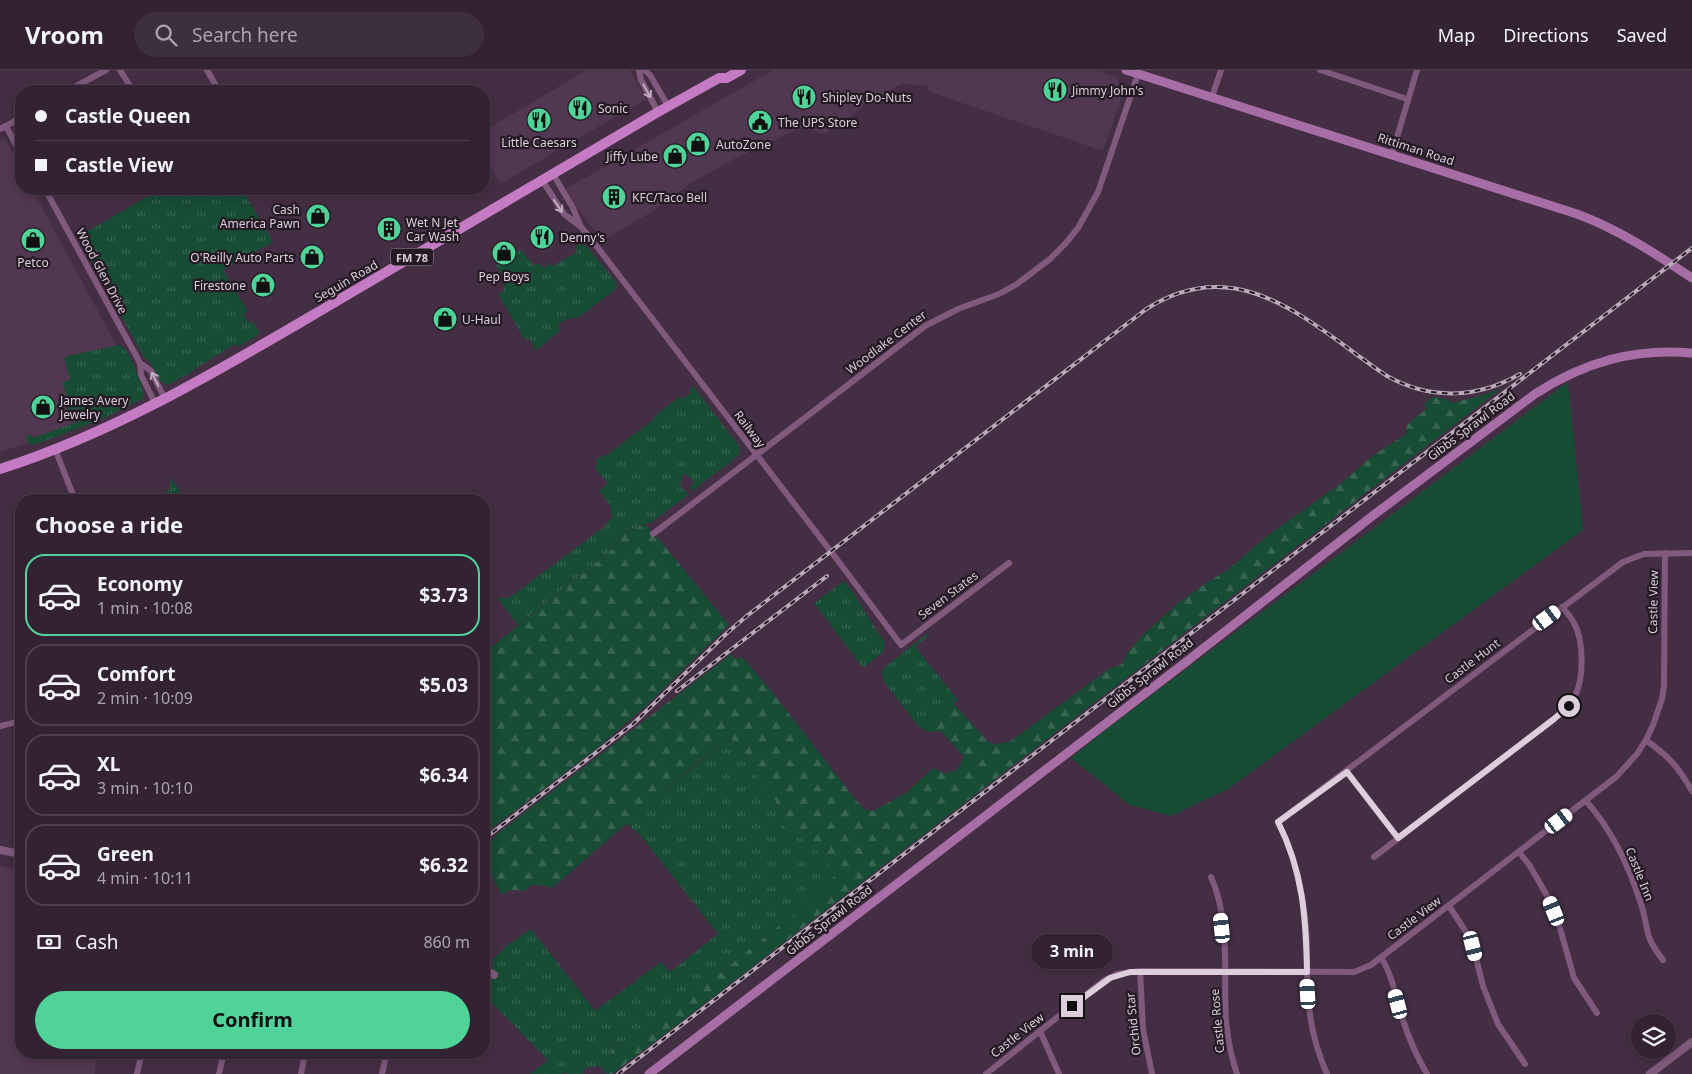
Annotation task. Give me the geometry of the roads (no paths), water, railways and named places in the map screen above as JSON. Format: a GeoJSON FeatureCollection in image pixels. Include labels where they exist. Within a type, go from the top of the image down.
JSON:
{"type":"FeatureCollection","features":[{"type":"Feature","properties":{"kind":"main road","name":"Seguin Road"},"geometry":{"type":"LineString","coordinates":[[0,469],[111,426],[160,401],[247,354],[720,74],[727,78],[741,70]]}},
{"type":"Feature","properties":{"kind":"main road","name":"Rittiman Road"},"geometry":{"type":"LineString","coordinates":[[1126,70],[1554,206],[1610,228],[1691,277]]}},
{"type":"Feature","properties":{"kind":"main road","name":"Gibbs Sprawl Road"},"geometry":{"type":"LineString","coordinates":[[649,1074],[1371,518],[1536,394],[1556,381],[1595,363],[1643,353],[1692,353]]}},
{"type":"Feature","properties":{"kind":"street"},"geometry":{"type":"LineString","coordinates":[[78,85],[106,70]]}},
{"type":"Feature","properties":{"kind":"street"},"geometry":{"type":"LineString","coordinates":[[120,70],[129,85]]}},
{"type":"Feature","properties":{"kind":"street"},"geometry":{"type":"LineString","coordinates":[[207,70],[216,85]]}},
{"type":"Feature","properties":{"kind":"street"},"geometry":{"type":"LineString","coordinates":[[639,70],[641,80],[658,112]]}},
{"type":"Feature","properties":{"kind":"street"},"geometry":{"type":"LineString","coordinates":[[644,70],[650,75],[668,106]]}},
{"type":"Feature","properties":{"kind":"street"},"geometry":{"type":"LineString","coordinates":[[1212,97],[1221,70]]}},
{"type":"Feature","properties":{"kind":"street"},"geometry":{"type":"LineString","coordinates":[[1320,70],[1407,99]]}},
{"type":"Feature","properties":{"kind":"street"},"geometry":{"type":"LineString","coordinates":[[1392,154],[1417,70]]}},
{"type":"Feature","properties":{"kind":"street","name":"Woodlake Center"},"geometry":{"type":"LineString","coordinates":[[653,534],[925,326],[958,309],[1016,285],[1050,259],[1078,228],[1098,192],[1138,74]]}},
{"type":"Feature","properties":{"kind":"street"},"geometry":{"type":"LineString","coordinates":[[15,121],[3,127],[15,145]]}},
{"type":"Feature","properties":{"kind":"street","name":"Railway"},"geometry":{"type":"LineString","coordinates":[[552,174],[573,208],[580,226]]}},
{"type":"Feature","properties":{"kind":"street","name":"Railway"},"geometry":{"type":"LineString","coordinates":[[542,180],[564,214],[580,226],[901,645]]}},
{"type":"Feature","properties":{"kind":"street","name":"Wood Glen Drive"},"geometry":{"type":"LineString","coordinates":[[48,195],[140,363],[141,375],[160,401]]}},
{"type":"Feature","properties":{"kind":"street","name":"Wood Glen Drive"},"geometry":{"type":"LineString","coordinates":[[140,363],[151,371],[160,401]]}},
{"type":"Feature","properties":{"kind":"street"},"geometry":{"type":"LineString","coordinates":[[55,449],[73,494]]}},
{"type":"Feature","properties":{"kind":"street","name":"Castle View"},"geometry":{"type":"LineString","coordinates":[[986,1074],[1110,978],[1122,973],[1140,971],[1354,972],[1366,967],[1586,801],[1627,766],[1646,740],[1658,712],[1664,686],[1665,553]]}},
{"type":"Feature","properties":{"kind":"street","name":"Castle Hunt"},"geometry":{"type":"LineString","coordinates":[[1307,972],[1306,929],[1301,884],[1285,836],[1278,822],[1347,772],[1486,664],[1623,562],[1644,554],[1692,553]]}},
{"type":"Feature","properties":{"kind":"street","name":"Seven States"},"geometry":{"type":"LineString","coordinates":[[901,645],[1009,563]]}},
{"type":"Feature","properties":{"kind":"street"},"geometry":{"type":"LineString","coordinates":[[1374,857],[1569,706],[1576,696],[1579,685],[1581,654],[1578,633],[1574,622],[1562,607]]}},
{"type":"Feature","properties":{"kind":"street"},"geometry":{"type":"LineString","coordinates":[[0,726],[15,722]]}},
{"type":"Feature","properties":{"kind":"street"},"geometry":{"type":"LineString","coordinates":[[1646,740],[1669,757],[1692,791]]}},
{"type":"Feature","properties":{"kind":"street"},"geometry":{"type":"LineString","coordinates":[[1347,772],[1398,838]]}},
{"type":"Feature","properties":{"kind":"street","name":"Castle Inn"},"geometry":{"type":"LineString","coordinates":[[1586,801],[1610,834],[1627,865],[1643,909],[1649,938],[1663,960]]}},
{"type":"Feature","properties":{"kind":"street"},"geometry":{"type":"LineString","coordinates":[[0,850],[15,853]]}},
{"type":"Feature","properties":{"kind":"street"},"geometry":{"type":"LineString","coordinates":[[1519,852],[1550,901],[1558,921],[1574,978],[1597,1013]]}},
{"type":"Feature","properties":{"kind":"street","name":"Castle Rose"},"geometry":{"type":"LineString","coordinates":[[1211,877],[1222,918],[1226,1022],[1231,1055],[1237,1074]]}},
{"type":"Feature","properties":{"kind":"street"},"geometry":{"type":"LineString","coordinates":[[1449,906],[1468,934],[1473,946],[1483,986],[1498,1024],[1525,1064]]}},
{"type":"Feature","properties":{"kind":"street"},"geometry":{"type":"LineString","coordinates":[[1381,957],[1390,972],[1402,1019],[1427,1074]]}},
{"type":"Feature","properties":{"kind":"street","name":"Orchid Star"},"geometry":{"type":"LineString","coordinates":[[1140,971],[1143,1029],[1152,1074]]}},
{"type":"Feature","properties":{"kind":"street"},"geometry":{"type":"LineString","coordinates":[[1307,972],[1310,1014],[1316,1044],[1327,1074]]}},
{"type":"Feature","properties":{"kind":"street"},"geometry":{"type":"LineString","coordinates":[[490,973],[494,975]]}},
{"type":"Feature","properties":{"kind":"street"},"geometry":{"type":"LineString","coordinates":[[1040,1031],[1059,1074]]}},
{"type":"Feature","properties":{"kind":"street"},"geometry":{"type":"LineString","coordinates":[[1650,1074],[1692,1042]]}},
{"type":"Feature","properties":{"kind":"street"},"geometry":{"type":"LineString","coordinates":[[137,1074],[140,1059]]}},
{"type":"Feature","properties":{"kind":"street"},"geometry":{"type":"LineString","coordinates":[[219,1074],[222,1059]]}},
{"type":"Feature","properties":{"kind":"street"},"geometry":{"type":"LineString","coordinates":[[301,1074],[302,1059]]}},
{"type":"Feature","properties":{"kind":"street"},"geometry":{"type":"LineString","coordinates":[[382,1074],[385,1059]]}},
{"type":"Feature","properties":{"kind":"railway"},"geometry":{"type":"LineString","coordinates":[[618,1074],[1692,248]]}},
{"type":"Feature","properties":{"kind":"railway"},"geometry":{"type":"LineString","coordinates":[[490,834],[633,724],[748,615],[1145,310],[1180,293],[1212,287],[1243,290],[1273,301],[1302,316],[1387,376],[1403,384],[1420,389],[1437,393],[1470,392],[1504,382],[1520,374]]}},
{"type":"Feature","properties":{"kind":"railway"},"geometry":{"type":"LineString","coordinates":[[677,691],[827,576]]}},
{"type":"Feature","properties":{"kind":"place","name":"Jimmy John's"},"geometry":{"type":"Point","coordinates":[1055,90]}},
{"type":"Feature","properties":{"kind":"place","name":"Shipley Do-Nuts"},"geometry":{"type":"Point","coordinates":[804,97]}},
{"type":"Feature","properties":{"kind":"place","name":"Sonic"},"geometry":{"type":"Point","coordinates":[580,108]}},
{"type":"Feature","properties":{"kind":"place","name":"Little Caesars"},"geometry":{"type":"Point","coordinates":[539,120]}},
{"type":"Feature","properties":{"kind":"place","name":"The UPS Store"},"geometry":{"type":"Point","coordinates":[760,122]}},
{"type":"Feature","properties":{"kind":"place","name":"AutoZone"},"geometry":{"type":"Point","coordinates":[698,144]}},
{"type":"Feature","properties":{"kind":"place","name":"Jiffy Lube"},"geometry":{"type":"Point","coordinates":[675,156]}},
{"type":"Feature","properties":{"kind":"place","name":"KFC/Taco Bell"},"geometry":{"type":"Point","coordinates":[614,197]}},
{"type":"Feature","properties":{"kind":"place","name":"Cash America Pawn"},"geometry":{"type":"Point","coordinates":[318,216]}},
{"type":"Feature","properties":{"kind":"place","name":"Wet N Jet Car Wash"},"geometry":{"type":"Point","coordinates":[389,229]}},
{"type":"Feature","properties":{"kind":"place","name":"Denny's"},"geometry":{"type":"Point","coordinates":[542,237]}},
{"type":"Feature","properties":{"kind":"place","name":"Petco"},"geometry":{"type":"Point","coordinates":[33,240]}},
{"type":"Feature","properties":{"kind":"place","name":"Pep Boys"},"geometry":{"type":"Point","coordinates":[504,253]}},
{"type":"Feature","properties":{"kind":"place","name":"O'Reilly Auto Parts"},"geometry":{"type":"Point","coordinates":[312,257]}},
{"type":"Feature","properties":{"kind":"place","name":"Firestone"},"geometry":{"type":"Point","coordinates":[263,285]}},
{"type":"Feature","properties":{"kind":"place","name":"U-Haul"},"geometry":{"type":"Point","coordinates":[445,319]}},
{"type":"Feature","properties":{"kind":"place","name":"James Avery Jewelry"},"geometry":{"type":"Point","coordinates":[43,407]}}]}
